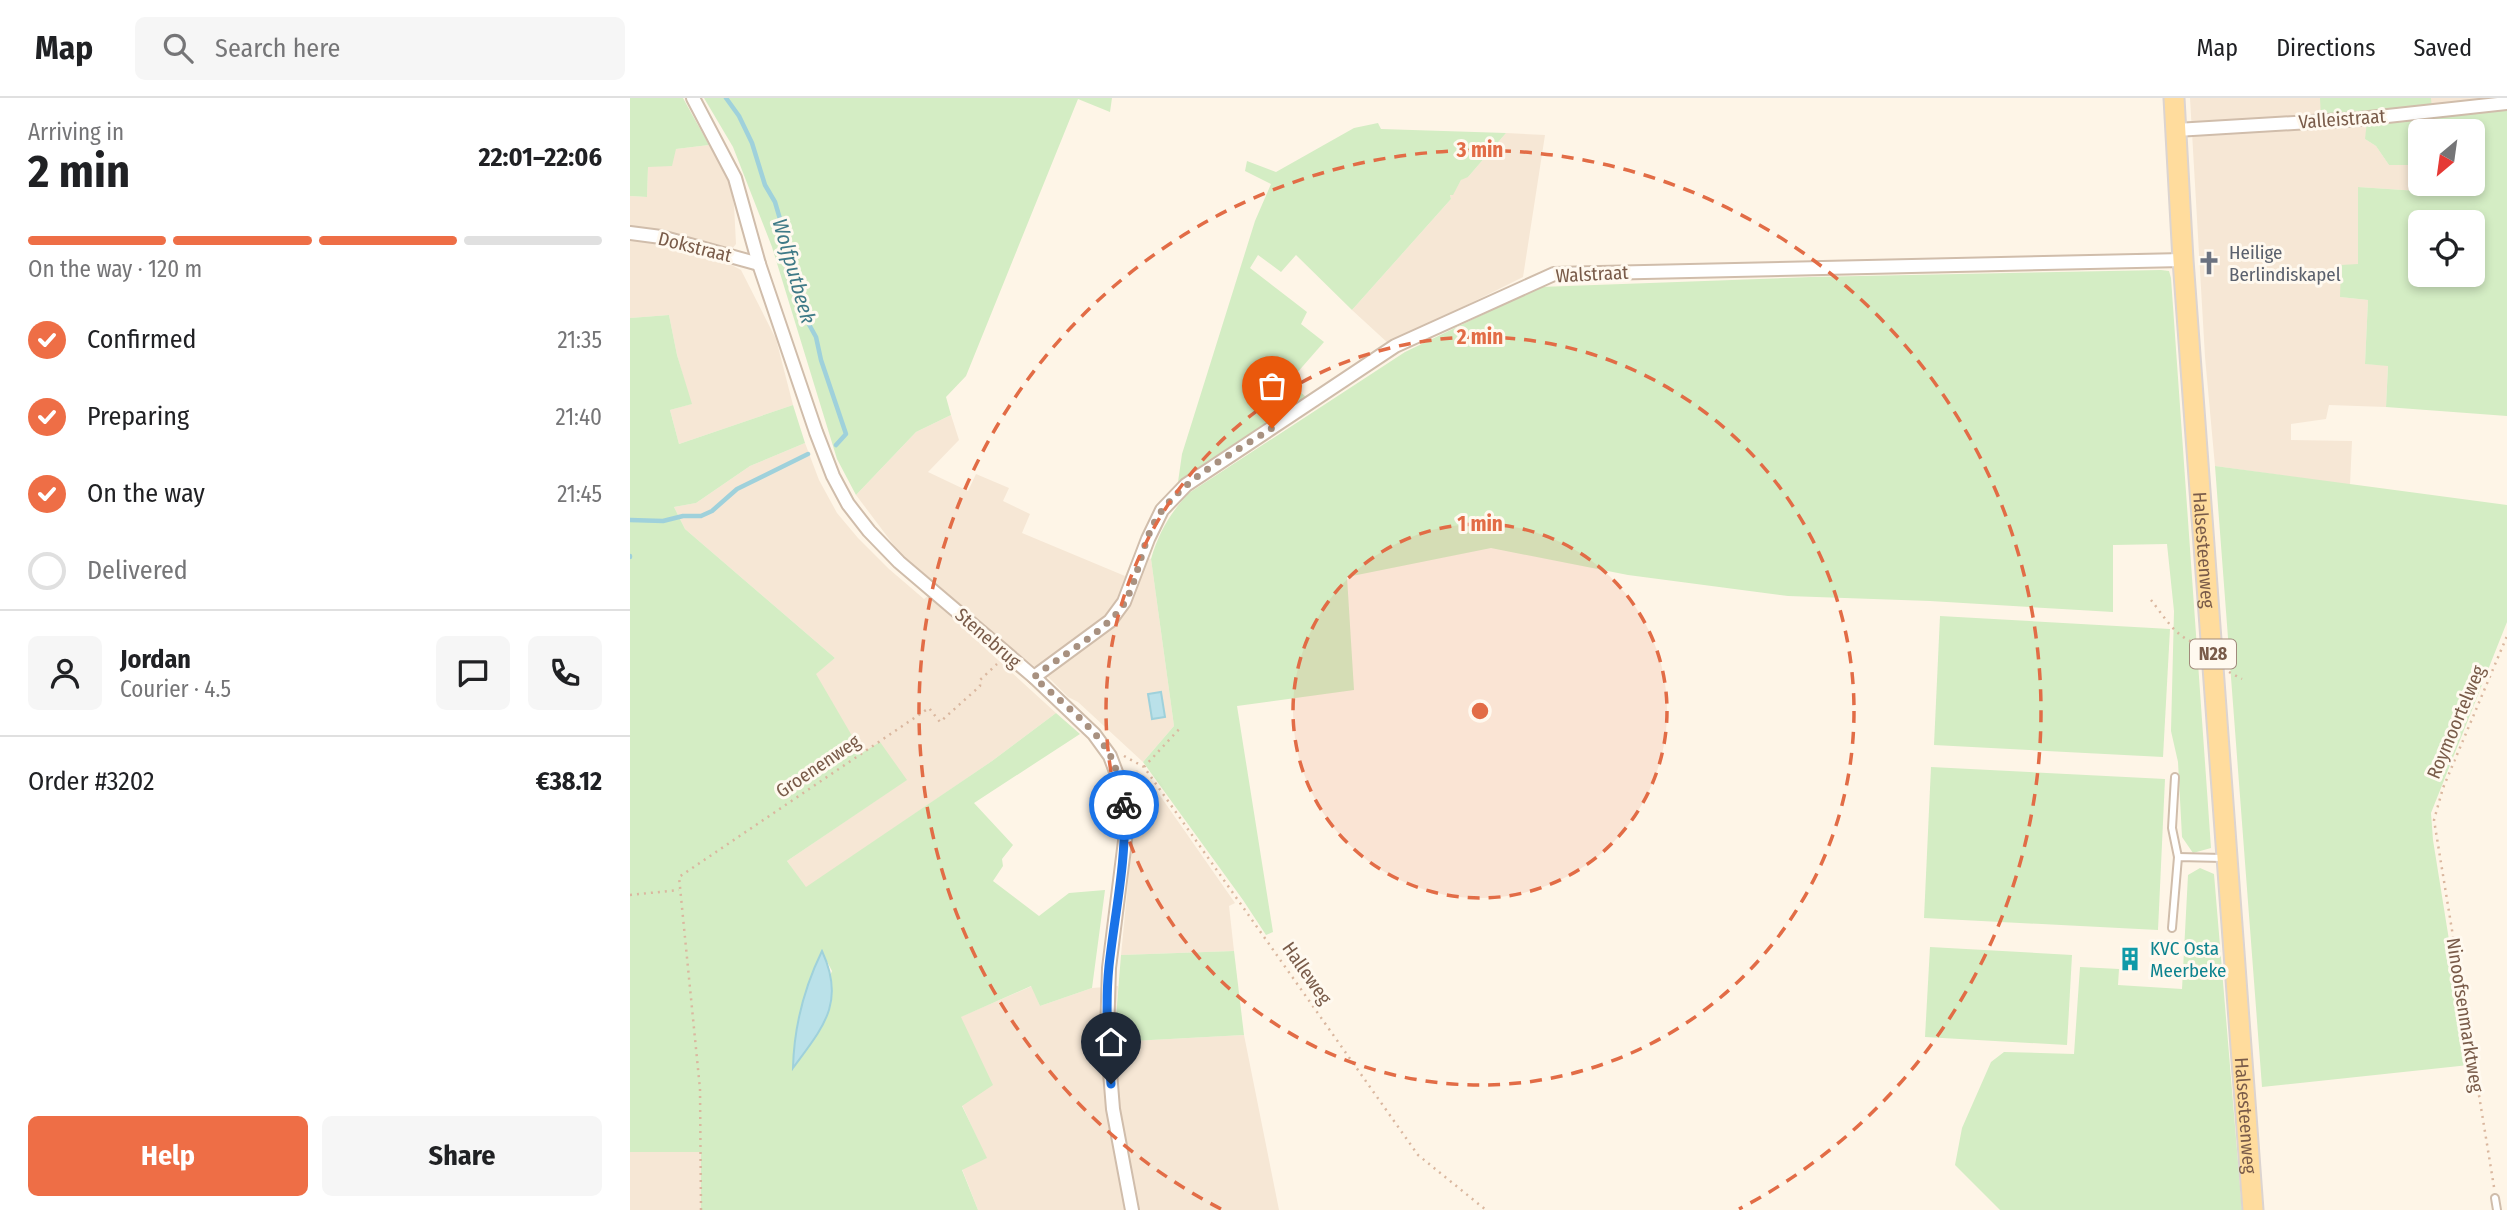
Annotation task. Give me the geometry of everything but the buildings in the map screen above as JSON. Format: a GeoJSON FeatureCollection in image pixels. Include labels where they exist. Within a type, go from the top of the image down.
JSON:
{"type":"FeatureCollection","features":[{"type":"Feature","properties":{"kind":"main road","name":"Halsesteenweg"},"geometry":{"type":"LineString","coordinates":[[2174,98],[2183,260],[2253,1210]]}},
{"type":"Feature","properties":{"kind":"street","name":"Stenebrug"},"geometry":{"type":"LineString","coordinates":[[693,98],[735,178],[760,264],[820,443],[848,504],[899,562],[1034,677],[1094,734],[1110,756],[1124,805],[1125,841],[1109,968],[1107,1035],[1113,1109],[1132,1210]]}},
{"type":"Feature","properties":{"kind":"street","name":"Valleistraat"},"geometry":{"type":"LineString","coordinates":[[2176,130],[2360,119],[2507,103]]}},
{"type":"Feature","properties":{"kind":"street","name":"Dokstraat"},"geometry":{"type":"LineString","coordinates":[[630,233],[661,237],[760,264]]}},
{"type":"Feature","properties":{"kind":"street","name":"Walstraat"},"geometry":{"type":"LineString","coordinates":[[1034,677],[1110,621],[1124,602],[1162,510],[1186,485],[1395,346],[1554,274],[2183,260]]}},
{"type":"Feature","properties":{"kind":"lane"},"geometry":{"type":"LineString","coordinates":[[2172,928],[2178,857],[2172,828],[2175,777]]}},
{"type":"Feature","properties":{"kind":"lane"},"geometry":{"type":"LineString","coordinates":[[2178,857],[2229,859]]}},
{"type":"Feature","properties":{"kind":"lane"},"geometry":{"type":"LineString","coordinates":[[2495,1198],[2497,1210]]}},
{"type":"Feature","properties":{"kind":"path"},"geometry":{"type":"LineString","coordinates":[[2151,600],[2188,641],[2213,644]]}},
{"type":"Feature","properties":{"kind":"path","name":"Roymoortelweg"},"geometry":{"type":"LineString","coordinates":[[2434,820],[2443,788],[2507,636]]}},
{"type":"Feature","properties":{"kind":"path","name":"Groenenweg"},"geometry":{"type":"LineString","coordinates":[[679,890],[679,877],[929,708],[940,722],[980,686],[980,680],[1006,654]]}},
{"type":"Feature","properties":{"kind":"path"},"geometry":{"type":"LineString","coordinates":[[1110,756],[1126,757],[1144,767],[1182,726]]}},
{"type":"Feature","properties":{"kind":"path","name":"Halleweg"},"geometry":{"type":"LineString","coordinates":[[1144,767],[1418,1155],[1486,1210]]}},
{"type":"Feature","properties":{"kind":"path","name":"Ninoofsenmarktweg"},"geometry":{"type":"LineString","coordinates":[[2434,820],[2495,1198]]}},
{"type":"Feature","properties":{"kind":"path"},"geometry":{"type":"LineString","coordinates":[[630,895],[679,890],[701,1089],[701,1210]]}},
{"type":"Feature","properties":{"kind":"shaded area"},"geometry":{"type":"Polygon","coordinates":[[[2190,98],[2507,98],[2434,119],[2408,119],[2408,127],[2365,139],[2376,146],[2389,165],[2408,165],[2408,190],[2358,187],[2358,265],[2340,297],[2368,300],[2365,364],[2388,365],[2386,407],[2329,405],[2326,419],[2291,424],[2291,440],[2352,441],[2350,485],[2215,466],[2205,357],[2190,98]]]}},
{"type":"Feature","properties":{"kind":"shaded area"},"geometry":{"type":"Polygon","coordinates":[[[1506,133],[1545,135],[1523,277],[1389,344],[1352,310],[1451,199],[1450,195],[1461,180],[1468,177],[1506,133]]]}},
{"type":"Feature","properties":{"kind":"shaded area"},"geometry":{"type":"Polygon","coordinates":[[[709,145],[728,177],[734,205],[736,244],[731,250],[630,226],[630,196],[647,197],[648,167],[676,149],[709,145]]]}},
{"type":"Feature","properties":{"kind":"shaded area"},"geometry":{"type":"Polygon","coordinates":[[[630,237],[726,262],[741,270],[776,339],[793,405],[679,444],[670,410],[691,404],[669,315],[630,318],[630,237]]]}},
{"type":"Feature","properties":{"kind":"shaded area"},"geometry":{"type":"Polygon","coordinates":[[[951,415],[959,440],[928,472],[968,491],[976,474],[1009,488],[1003,501],[1030,514],[1022,533],[1125,576],[1135,552],[1151,559],[1174,726],[1143,762],[1078,702],[1068,697],[899,552],[856,495],[916,432],[951,415]]]}},
{"type":"Feature","properties":{"kind":"shaded area"},"geometry":{"type":"Polygon","coordinates":[[[805,443],[819,480],[837,513],[858,538],[924,599],[928,596],[1056,713],[992,761],[806,888],[787,861],[906,780],[880,743],[862,754],[815,674],[835,658],[685,529],[674,507],[696,503],[750,466],[805,443]]]}},
{"type":"Feature","properties":{"kind":"shaded area"},"geometry":{"type":"Polygon","coordinates":[[[1137,770],[1147,777],[1235,903],[1229,906],[1234,951],[1121,955],[1133,805],[1128,778],[1132,771],[1137,770]]]}},
{"type":"Feature","properties":{"kind":"shaded area"},"geometry":{"type":"Polygon","coordinates":[[[1032,986],[1040,1006],[1092,988],[1118,986],[1114,1042],[1244,1035],[1279,1210],[978,1210],[962,1169],[986,1158],[962,1105],[960,1017],[1032,986]]]}},
{"type":"Feature","properties":{"kind":"shaded area"},"geometry":{"type":"Polygon","coordinates":[[[630,1152],[701,1152],[701,1210],[630,1210],[630,1152]]]}},
{"type":"Feature","properties":{"kind":"green space"},"geometry":{"type":"Polygon","coordinates":[[[630,98],[683,98],[709,145],[676,149],[672,166],[648,167],[647,197],[630,196],[630,98]]]}},
{"type":"Feature","properties":{"kind":"green space"},"geometry":{"type":"Polygon","coordinates":[[[704,98],[1112,98],[1110,112],[1078,99],[966,376],[946,397],[951,415],[916,432],[856,495],[837,459],[772,247],[733,147],[704,98]]]}},
{"type":"Feature","properties":{"kind":"green space"},"geometry":{"type":"Polygon","coordinates":[[[2320,98],[2431,98],[2432,109],[2321,118],[2320,98]]]}},
{"type":"Feature","properties":{"kind":"green space"},"geometry":{"type":"Polygon","coordinates":[[[2507,106],[2507,416],[2386,407],[2388,366],[2365,364],[2368,300],[2340,297],[2341,265],[2358,264],[2358,187],[2408,190],[2408,196],[2485,196],[2485,119],[2408,119],[2408,165],[2389,165],[2376,146],[2365,139],[2367,121],[2507,106]]]}},
{"type":"Feature","properties":{"kind":"green space"},"geometry":{"type":"Polygon","coordinates":[[[1378,123],[1381,129],[1506,133],[1468,177],[1461,180],[1453,195],[1450,195],[1451,199],[1352,310],[1296,255],[1281,272],[1258,255],[1250,268],[1307,312],[1301,324],[1324,342],[1289,382],[1306,397],[1178,482],[1182,454],[1255,221],[1271,184],[1245,171],[1247,161],[1276,172],[1354,128],[1378,123]]]}},
{"type":"Feature","properties":{"kind":"green space"},"geometry":{"type":"Polygon","coordinates":[[[2169,271],[2171,278],[2211,848],[2193,853],[2182,837],[2178,762],[2171,731],[2174,611],[2167,544],[2113,545],[2113,612],[1788,596],[1628,575],[1491,548],[1347,577],[1354,690],[1237,706],[1273,932],[1266,935],[1143,762],[1174,726],[1151,559],[1176,508],[1189,493],[1405,352],[1540,287],[1811,277],[2169,271]]]}},
{"type":"Feature","properties":{"kind":"green space"},"geometry":{"type":"Polygon","coordinates":[[[669,315],[677,355],[692,404],[670,410],[679,444],[793,405],[805,443],[750,466],[696,503],[674,507],[685,529],[835,658],[816,674],[862,753],[880,742],[907,780],[787,861],[806,887],[992,761],[1056,713],[1080,734],[974,803],[1013,845],[1002,859],[1003,866],[993,881],[1039,916],[1069,893],[1105,890],[1092,988],[1040,1006],[1031,986],[961,1017],[993,1085],[962,1106],[987,1158],[962,1170],[978,1210],[701,1210],[701,1152],[630,1152],[630,318],[669,315]],[[822,952],[802,1007],[794,1066],[832,971],[822,952]]]}},
{"type":"Feature","properties":{"kind":"green space"},"geometry":{"type":"Polygon","coordinates":[[[2215,466],[2507,505],[2507,622],[2431,813],[2469,1065],[2262,1087],[2215,466]]]}},
{"type":"Feature","properties":{"kind":"green space"},"geometry":{"type":"Polygon","coordinates":[[[1940,616],[2170,629],[2163,757],[1934,745],[1940,616]]]}},
{"type":"Feature","properties":{"kind":"green space"},"geometry":{"type":"Polygon","coordinates":[[[1931,767],[2165,779],[2158,930],[1924,918],[1931,767]]]}},
{"type":"Feature","properties":{"kind":"green space"},"geometry":{"type":"Polygon","coordinates":[[[2200,868],[2214,874],[2242,1210],[2000,1210],[1955,1165],[1962,1128],[1991,1062],[2004,1052],[2074,1054],[2080,967],[2119,969],[2118,985],[2182,989],[2188,875],[2200,868]]]}},
{"type":"Feature","properties":{"kind":"green space"},"geometry":{"type":"Polygon","coordinates":[[[1930,947],[2072,955],[2067,1045],[1925,1037],[1930,947]]]}},
{"type":"Feature","properties":{"kind":"green space"},"geometry":{"type":"Polygon","coordinates":[[[1234,951],[1244,1035],[1114,1042],[1121,955],[1234,951]]]}},
{"type":"Feature","properties":{"kind":"water"},"geometry":{"type":"Polygon","coordinates":[[[1161,692],[1165,717],[1152,719],[1148,694],[1161,692]]]}},
{"type":"Feature","properties":{"kind":"water"},"geometry":{"type":"Polygon","coordinates":[[[822,951],[832,985],[828,1014],[814,1040],[793,1068],[801,1008],[822,951]]]}},
{"type":"Feature","properties":{"kind":"waterway","name":"Wolfputbeek"},"geometry":{"type":"LineString","coordinates":[[726,98],[739,116],[752,143],[765,185],[775,202],[806,319],[816,337],[846,434],[836,445]]}},
{"type":"Feature","properties":{"kind":"waterway","name":"Wolfputbeek"},"geometry":{"type":"LineString","coordinates":[[630,520],[663,521],[683,516],[701,516],[712,511],[737,489],[808,454]]}},
{"type":"Feature","properties":{"kind":"way so far"},"geometry":{"type":"LineString","coordinates":[[1124,805],[1110,756],[1094,734],[1034,677],[1110,621],[1124,602],[1162,510],[1186,485],[1272,428]]}},
{"type":"Feature","properties":{"kind":"place","name":"Heilige Berlindiskapel"},"geometry":{"type":"Point","coordinates":[2209,263]}},
{"type":"Feature","properties":{"kind":"place","name":"KVC Osta Meerbeke"},"geometry":{"type":"Point","coordinates":[2130,959]}},
{"type":"Feature","properties":{"kind":"route"},"geometry":{"type":"LineString","coordinates":[[1111,1084],[1107,1035],[1109,968],[1125,841],[1124,805]]}}]}
